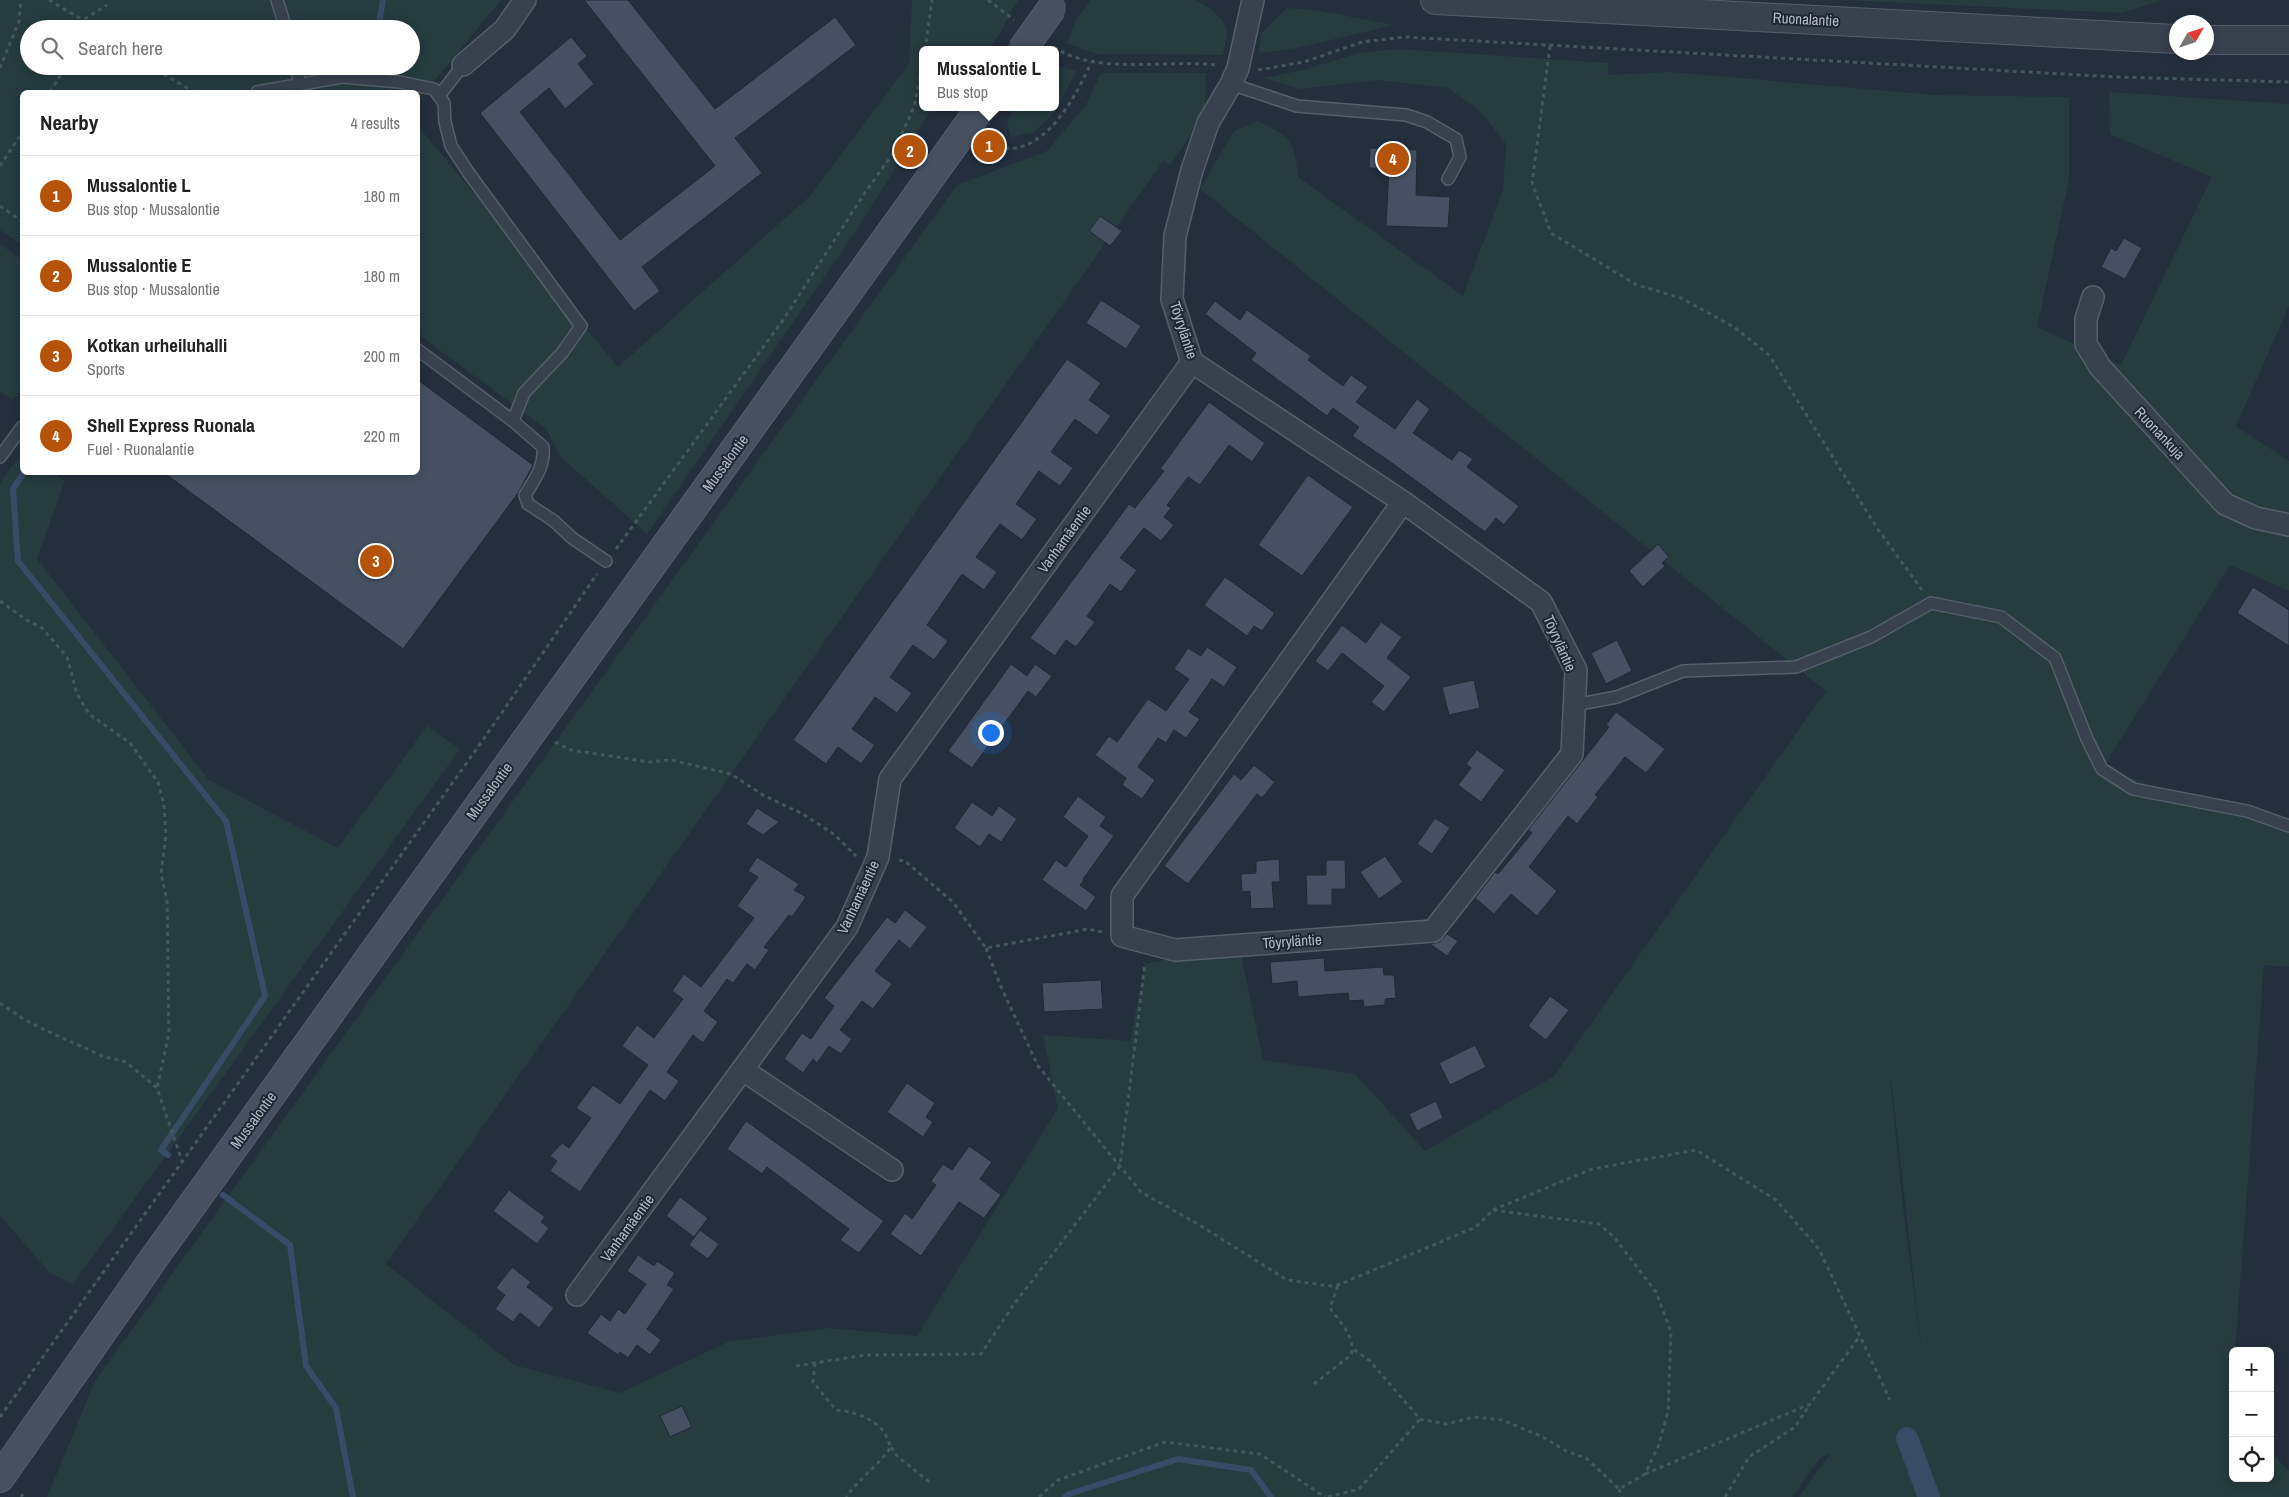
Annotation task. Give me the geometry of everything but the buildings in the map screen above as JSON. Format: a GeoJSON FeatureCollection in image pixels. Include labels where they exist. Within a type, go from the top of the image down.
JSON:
{"type":"FeatureCollection","features":[{"type":"Feature","properties":{"kind":"main road"},"geometry":{"type":"LineString","coordinates":[[1030,39],[1055,4]]}},
{"type":"Feature","properties":{"kind":"main road","name":"Mussalontie"},"geometry":{"type":"LineString","coordinates":[[0,1478],[154,1258],[977,111]]}},
{"type":"Feature","properties":{"kind":"street"},"geometry":{"type":"LineString","coordinates":[[464,65],[505,28],[525,0]]}},
{"type":"Feature","properties":{"kind":"street","name":"Töyryläntie"},"geometry":{"type":"LineString","coordinates":[[1122,936],[1175,950],[1433,930],[1572,754],[1576,670],[1541,602],[1402,502],[1192,362],[1172,299],[1175,236],[1192,170],[1208,123],[1234,76],[1253,0]]}},
{"type":"Feature","properties":{"kind":"street","name":"Ruonalantie"},"geometry":{"type":"LineString","coordinates":[[1435,0],[2169,39]]}},
{"type":"Feature","properties":{"kind":"street"},"geometry":{"type":"LineString","coordinates":[[2214,40],[2289,40]]}},
{"type":"Feature","properties":{"kind":"street","name":"Ruonankuja"},"geometry":{"type":"LineString","coordinates":[[2093,297],[2086,320],[2086,344],[2100,367],[2225,504],[2256,518],[2289,524]]}},
{"type":"Feature","properties":{"kind":"street","name":"Vanhamäentie"},"geometry":{"type":"LineString","coordinates":[[577,1296],[847,927],[876,862],[890,779],[1192,362]]}},
{"type":"Feature","properties":{"kind":"street"},"geometry":{"type":"LineString","coordinates":[[1122,936],[1122,896],[1402,502]]}},
{"type":"Feature","properties":{"kind":"street"},"geometry":{"type":"LineString","coordinates":[[743,1070],[892,1170]]}},
{"type":"Feature","properties":{"kind":"lane"},"geometry":{"type":"LineString","coordinates":[[277,0],[283,20]]}},
{"type":"Feature","properties":{"kind":"lane"},"geometry":{"type":"LineString","coordinates":[[439,96],[464,65]]}},
{"type":"Feature","properties":{"kind":"lane"},"geometry":{"type":"LineString","coordinates":[[298,75],[300,84]]}},
{"type":"Feature","properties":{"kind":"lane"},"geometry":{"type":"LineString","coordinates":[[1234,76],[1297,106],[1406,115],[1427,122],[1456,139],[1460,157],[1448,179]]}},
{"type":"Feature","properties":{"kind":"lane"},"geometry":{"type":"LineString","coordinates":[[268,90],[342,77],[399,82],[434,89],[444,103],[445,122],[451,146],[580,326],[562,353],[524,393],[513,421]]}},
{"type":"Feature","properties":{"kind":"lane"},"geometry":{"type":"LineString","coordinates":[[420,351],[513,421],[543,447],[544,459],[538,474],[525,495],[528,504],[554,521],[572,538],[606,561]]}},
{"type":"Feature","properties":{"kind":"lane"},"geometry":{"type":"LineString","coordinates":[[0,457],[20,430]]}},
{"type":"Feature","properties":{"kind":"lane"},"geometry":{"type":"LineString","coordinates":[[1574,705],[1617,697],[1682,671],[1796,667],[1871,637],[1931,603],[2001,617],[2056,658],[2087,739],[2102,769],[2133,789],[2247,810],[2289,826]]}},
{"type":"Feature","properties":{"kind":"path"},"geometry":{"type":"LineString","coordinates":[[0,68],[19,21],[21,0]]}},
{"type":"Feature","properties":{"kind":"path"},"geometry":{"type":"LineString","coordinates":[[49,0],[83,20],[107,5]]}},
{"type":"Feature","properties":{"kind":"path"},"geometry":{"type":"LineString","coordinates":[[926,46],[932,0]]}},
{"type":"Feature","properties":{"kind":"path"},"geometry":{"type":"LineString","coordinates":[[988,0],[1030,39],[1046,46]]}},
{"type":"Feature","properties":{"kind":"path"},"geometry":{"type":"LineString","coordinates":[[1059,51],[1091,63],[1207,64],[1234,76],[1304,62],[1362,42],[1405,37],[2117,77],[2289,82]]}},
{"type":"Feature","properties":{"kind":"path"},"geometry":{"type":"LineString","coordinates":[[1550,46],[1532,183],[1551,233],[1636,285],[1681,298],[1734,327],[1769,355],[1877,528],[1931,603]]}},
{"type":"Feature","properties":{"kind":"path"},"geometry":{"type":"LineString","coordinates":[[989,146],[1016,148],[1030,143],[1046,132],[1061,116],[1077,92],[1091,63]]}},
{"type":"Feature","properties":{"kind":"path"},"geometry":{"type":"LineString","coordinates":[[51,90],[60,75]]}},
{"type":"Feature","properties":{"kind":"path"},"geometry":{"type":"LineString","coordinates":[[165,75],[191,90]]}},
{"type":"Feature","properties":{"kind":"path"},"geometry":{"type":"LineString","coordinates":[[0,1417],[483,740],[606,561],[783,320],[864,194],[892,155],[914,106],[919,82]]}},
{"type":"Feature","properties":{"kind":"path"},"geometry":{"type":"LineString","coordinates":[[0,166],[20,137]]}},
{"type":"Feature","properties":{"kind":"path"},"geometry":{"type":"LineString","coordinates":[[892,155],[910,151]]}},
{"type":"Feature","properties":{"kind":"path"},"geometry":{"type":"LineString","coordinates":[[0,206],[20,220]]}},
{"type":"Feature","properties":{"kind":"path"},"geometry":{"type":"LineString","coordinates":[[0,601],[25,619],[42,628],[67,657],[77,694],[89,714],[130,742],[158,782],[164,805],[166,835],[161,874],[167,900],[169,1034],[157,1088]]}},
{"type":"Feature","properties":{"kind":"path"},"geometry":{"type":"LineString","coordinates":[[535,728],[555,742],[571,750],[649,762],[671,760],[731,774],[763,795],[802,814],[835,835],[853,854],[876,862],[905,861],[953,902],[986,948],[1001,987],[1038,1066],[1141,1192],[1198,1224],[1287,1280],[1330,1286],[1338,1285],[1476,1227],[1492,1210],[1592,1169],[1696,1150],[1776,1200],[1819,1248],[1890,1400]]}},
{"type":"Feature","properties":{"kind":"path"},"geometry":{"type":"LineString","coordinates":[[986,948],[1088,929],[1122,936]]}},
{"type":"Feature","properties":{"kind":"path"},"geometry":{"type":"LineString","coordinates":[[796,1366],[865,1355],[981,1354],[1012,1307],[1120,1166],[1144,979],[1145,942]]}},
{"type":"Feature","properties":{"kind":"path"},"geometry":{"type":"LineString","coordinates":[[0,1003],[25,1020],[48,1032],[105,1057],[126,1062],[157,1088],[182,1161]]}},
{"type":"Feature","properties":{"kind":"path"},"geometry":{"type":"LineString","coordinates":[[1492,1210],[1599,1224],[1614,1237],[1656,1292],[1671,1332],[1668,1412],[1658,1447],[1645,1474]]}},
{"type":"Feature","properties":{"kind":"path"},"geometry":{"type":"LineString","coordinates":[[1314,1384],[1351,1355],[1353,1349],[1353,1341],[1330,1308],[1338,1285]]}},
{"type":"Feature","properties":{"kind":"path"},"geometry":{"type":"LineString","coordinates":[[1725,1497],[1749,1457],[1795,1427],[1860,1336]]}},
{"type":"Feature","properties":{"kind":"path"},"geometry":{"type":"LineString","coordinates":[[1353,1349],[1370,1362],[1420,1419],[1446,1424],[1474,1417],[1502,1420],[1541,1436],[1566,1451],[1586,1458],[1619,1489],[1622,1497]]}},
{"type":"Feature","properties":{"kind":"path"},"geometry":{"type":"LineString","coordinates":[[815,1363],[813,1382],[836,1410],[852,1411],[884,1431],[890,1447],[898,1456],[932,1484]]}},
{"type":"Feature","properties":{"kind":"path"},"geometry":{"type":"LineString","coordinates":[[1619,1489],[1645,1474],[1810,1404]]}},
{"type":"Feature","properties":{"kind":"path"},"geometry":{"type":"LineString","coordinates":[[1039,1497],[1058,1480],[1165,1442],[1260,1454],[1326,1497],[1359,1489],[1420,1419]]}},
{"type":"Feature","properties":{"kind":"path"},"geometry":{"type":"LineString","coordinates":[[846,1497],[882,1460],[890,1447]]}},
{"type":"Feature","properties":{"kind":"green space"},"geometry":{"type":"Polygon","coordinates":[[[0,0],[501,0],[420,99],[420,90],[20,90],[20,244],[0,230],[0,0]]]}},
{"type":"Feature","properties":{"kind":"green space"},"geometry":{"type":"Polygon","coordinates":[[[912,0],[1018,0],[999,35],[990,46],[919,46],[919,111],[931,111],[856,231],[647,534],[561,457],[546,429],[420,335],[420,128],[618,367],[810,196],[909,63],[912,0]]]}},
{"type":"Feature","properties":{"kind":"green space"},"geometry":{"type":"Polygon","coordinates":[[[1091,0],[1194,0],[1214,12],[1225,26],[1227,33],[1223,55],[1096,54],[1067,43],[1077,18],[1091,0]]]}},
{"type":"Feature","properties":{"kind":"green space"},"geometry":{"type":"Polygon","coordinates":[[[1844,0],[2163,0],[2121,13],[1844,0]]]}},
{"type":"Feature","properties":{"kind":"green space"},"geometry":{"type":"Polygon","coordinates":[[[1287,8],[1315,10],[1394,25],[1293,49],[1259,53],[1261,33],[1287,8]]]}},
{"type":"Feature","properties":{"kind":"green space"},"geometry":{"type":"Polygon","coordinates":[[[1397,49],[1608,63],[1608,75],[1671,72],[1933,95],[2069,97],[2069,180],[2037,327],[2121,365],[2212,177],[2110,134],[2109,92],[2289,104],[2289,306],[2236,426],[2289,461],[2289,591],[2230,565],[2102,769],[2289,830],[2289,967],[2264,965],[2235,1347],[2229,1347],[2229,1482],[2274,1482],[2274,1456],[2289,1471],[2289,1497],[1799,1497],[1831,1453],[1821,1457],[1792,1497],[47,1497],[95,1381],[957,185],[1047,151],[1086,105],[1101,73],[1206,73],[1205,107],[1187,141],[1170,165],[1163,161],[386,1264],[514,1365],[620,1393],[728,1342],[828,1328],[917,1336],[1058,1108],[1043,1035],[1130,1041],[1145,964],[1239,945],[1263,1060],[1355,1074],[1425,1151],[1554,1076],[1826,691],[1200,189],[1234,131],[1258,121],[1277,131],[1289,141],[1295,155],[1298,177],[1463,296],[1503,190],[1506,144],[1482,113],[1448,88],[1377,80],[1299,89],[1265,78],[1307,69],[1359,53],[1397,49]],[[1890,1078],[1904,1216],[1922,1353],[1891,1079],[1890,1078]]]}},
{"type":"Feature","properties":{"kind":"green space"},"geometry":{"type":"Polygon","coordinates":[[[1059,66],[1076,71],[1059,105],[1059,66]]]}},
{"type":"Feature","properties":{"kind":"green space"},"geometry":{"type":"Polygon","coordinates":[[[1013,111],[1056,111],[1033,133],[1011,137],[1007,122],[1013,111]]]}},
{"type":"Feature","properties":{"kind":"green space"},"geometry":{"type":"Polygon","coordinates":[[[0,244],[20,259],[20,389],[13,400],[0,391],[0,244]]]}},
{"type":"Feature","properties":{"kind":"green space"},"geometry":{"type":"Polygon","coordinates":[[[20,455],[20,475],[57,475],[65,481],[37,559],[209,780],[338,848],[427,726],[460,749],[73,1284],[50,1273],[0,1216],[0,483],[20,455]]]}},
{"type":"Feature","properties":{"kind":"waterway"},"geometry":{"type":"LineString","coordinates":[[380,20],[383,0]]}},
{"type":"Feature","properties":{"kind":"waterway"},"geometry":{"type":"LineString","coordinates":[[22,475],[13,489],[18,561],[226,821],[265,996],[161,1150],[168,1155]]}},
{"type":"Feature","properties":{"kind":"waterway"},"geometry":{"type":"LineString","coordinates":[[223,1195],[290,1245],[306,1366],[336,1408],[353,1497]]}},
{"type":"Feature","properties":{"kind":"waterway"},"geometry":{"type":"LineString","coordinates":[[1907,1438],[1929,1497]]}},
{"type":"Feature","properties":{"kind":"waterway"},"geometry":{"type":"LineString","coordinates":[[1065,1497],[1069,1494],[1178,1459],[1251,1470],[1271,1497]]}},
{"type":"Feature","properties":{"kind":"place","name":"Mussalontie L"},"geometry":{"type":"Point","coordinates":[989,146]}},
{"type":"Feature","properties":{"kind":"place","name":"Mussalontie E"},"geometry":{"type":"Point","coordinates":[910,151]}},
{"type":"Feature","properties":{"kind":"place","name":"Shell Express Ruonala"},"geometry":{"type":"Point","coordinates":[1393,159]}},
{"type":"Feature","properties":{"kind":"place","name":"Kotkan urheiluhalli"},"geometry":{"type":"Point","coordinates":[376,561]}}]}
